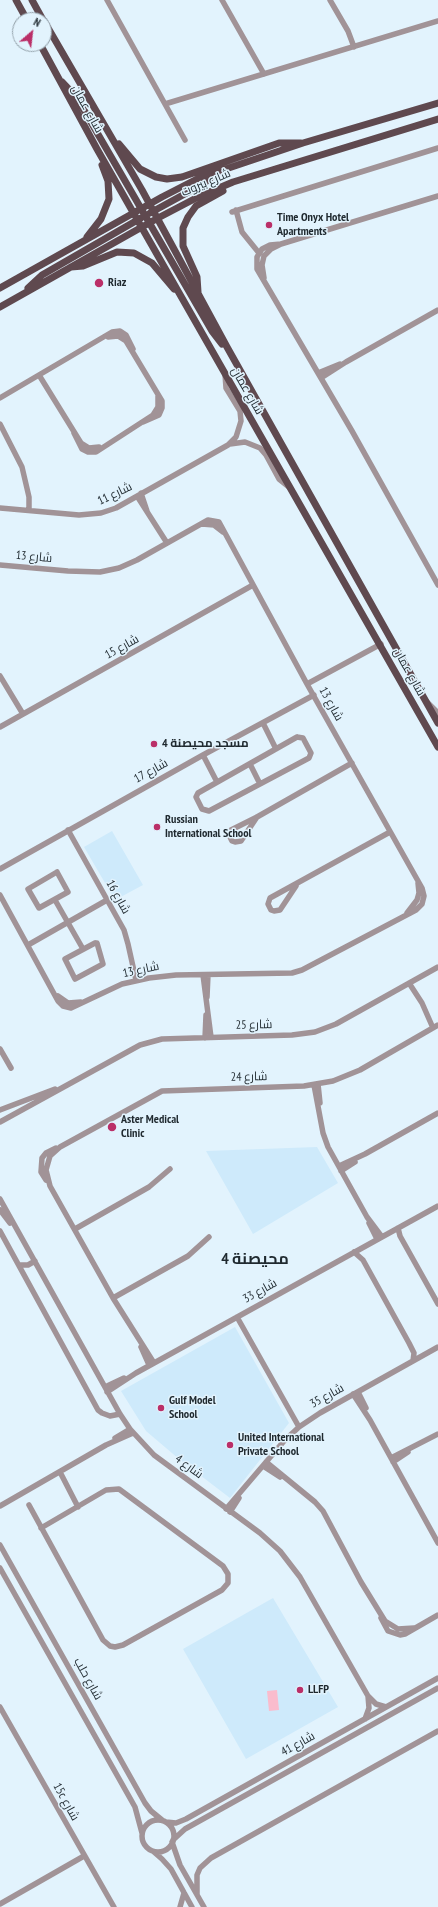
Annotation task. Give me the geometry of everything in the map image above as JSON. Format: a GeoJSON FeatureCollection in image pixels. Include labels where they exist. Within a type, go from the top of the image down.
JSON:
{"type":"FeatureCollection","features":[{"type":"Feature","properties":{"kind":"main road"},"geometry":{"type":"LineString","coordinates":[[16,0],[23,12]]}},
{"type":"Feature","properties":{"kind":"main road","name":"شارع عمان"},"geometry":{"type":"LineString","coordinates":[[32,0],[39,12]]}},
{"type":"Feature","properties":{"kind":"main road","name":"شارع عمان"},"geometry":{"type":"LineString","coordinates":[[52,35],[150,204],[227,347],[438,723]]}},
{"type":"Feature","properties":{"kind":"main road","name":"شارع عمان"},"geometry":{"type":"LineString","coordinates":[[44,52],[133,213],[438,747]]}},
{"type":"Feature","properties":{"kind":"main road"},"geometry":{"type":"LineString","coordinates":[[58,78],[77,98],[215,336],[227,347]]}},
{"type":"Feature","properties":{"kind":"main road","name":"شارع بيروت"},"geometry":{"type":"LineString","coordinates":[[0,288],[185,184],[303,143],[438,103]]}},
{"type":"Feature","properties":{"kind":"main road","name":"شارع بيروت"},"geometry":{"type":"LineString","coordinates":[[156,215],[233,182],[438,119]]}},
{"type":"Feature","properties":{"kind":"main road"},"geometry":{"type":"LineString","coordinates":[[110,136],[117,141],[140,168],[156,177],[167,179],[182,177],[279,143],[303,143]]}},
{"type":"Feature","properties":{"kind":"main road"},"geometry":{"type":"LineString","coordinates":[[84,240],[101,219],[109,199],[108,181],[97,149]]}},
{"type":"Feature","properties":{"kind":"main road"},"geometry":{"type":"LineString","coordinates":[[26,292],[42,274],[137,220],[147,219],[156,215],[203,184],[216,173]]}},
{"type":"Feature","properties":{"kind":"main road"},"geometry":{"type":"LineString","coordinates":[[198,294],[197,277],[183,246],[183,228],[188,217],[196,206],[204,200],[222,192],[233,182]]}},
{"type":"Feature","properties":{"kind":"main road"},"geometry":{"type":"LineString","coordinates":[[0,307],[141,227],[147,219]]}},
{"type":"Feature","properties":{"kind":"main road"},"geometry":{"type":"LineString","coordinates":[[69,267],[83,266],[117,252],[134,253],[152,263],[169,284],[179,292]]}},
{"type":"Feature","properties":{"kind":"street"},"geometry":{"type":"LineString","coordinates":[[107,0],[185,140]]}},
{"type":"Feature","properties":{"kind":"street"},"geometry":{"type":"LineString","coordinates":[[222,0],[264,74]]}},
{"type":"Feature","properties":{"kind":"street"},"geometry":{"type":"LineString","coordinates":[[330,0],[348,31],[354,47]]}},
{"type":"Feature","properties":{"kind":"street"},"geometry":{"type":"LineString","coordinates":[[165,104],[438,21]]}},
{"type":"Feature","properties":{"kind":"street"},"geometry":{"type":"LineString","coordinates":[[259,253],[242,232],[234,211],[438,148]]}},
{"type":"Feature","properties":{"kind":"street"},"geometry":{"type":"LineString","coordinates":[[265,280],[262,266],[264,256],[271,249],[281,244],[438,196]]}},
{"type":"Feature","properties":{"kind":"street"},"geometry":{"type":"LineString","coordinates":[[281,244],[270,245],[259,253],[256,265],[259,273],[265,280],[438,585]]}},
{"type":"Feature","properties":{"kind":"street"},"geometry":{"type":"LineString","coordinates":[[319,376],[438,310]]}},
{"type":"Feature","properties":{"kind":"street"},"geometry":{"type":"LineString","coordinates":[[0,398],[39,375],[102,339],[112,332],[120,331],[128,338],[162,401],[161,412],[156,417],[143,422],[106,444],[96,452],[85,451],[79,446],[74,433],[39,375]]}},
{"type":"Feature","properties":{"kind":"street","name":"شارع 11"},"geometry":{"type":"LineString","coordinates":[[0,508],[94,515],[109,511],[228,445],[236,437],[241,421],[240,411],[226,388],[225,374]]}},
{"type":"Feature","properties":{"kind":"street"},"geometry":{"type":"LineString","coordinates":[[0,424],[18,458],[24,475],[28,493],[27,510]]}},
{"type":"Feature","properties":{"kind":"street","name":"شارع 11"},"geometry":{"type":"LineString","coordinates":[[228,445],[245,442],[260,448],[266,455],[279,479],[289,487]]}},
{"type":"Feature","properties":{"kind":"street"},"geometry":{"type":"LineString","coordinates":[[139,494],[167,543]]}},
{"type":"Feature","properties":{"kind":"street","name":"شارع 13"},"geometry":{"type":"LineString","coordinates":[[0,565],[68,571],[100,572],[119,568],[131,563],[198,526],[208,524],[216,526],[227,538],[417,880],[419,893],[417,900],[406,915],[302,970],[292,973],[176,975],[136,980],[85,1001],[68,1003],[60,998],[52,989],[0,895]]}},
{"type":"Feature","properties":{"kind":"street","name":"شارع 15"},"geometry":{"type":"LineString","coordinates":[[0,728],[253,585]]}},
{"type":"Feature","properties":{"kind":"street"},"geometry":{"type":"LineString","coordinates":[[307,684],[380,644]]}},
{"type":"Feature","properties":{"kind":"street"},"geometry":{"type":"LineString","coordinates":[[0,676],[23,714]]}},
{"type":"Feature","properties":{"kind":"street","name":"شارع 17"},"geometry":{"type":"LineString","coordinates":[[0,869],[205,754],[314,695]]}},
{"type":"Feature","properties":{"kind":"street"},"geometry":{"type":"LineString","coordinates":[[426,701],[438,713]]}},
{"type":"Feature","properties":{"kind":"street"},"geometry":{"type":"LineString","coordinates":[[261,723],[275,750]]}},
{"type":"Feature","properties":{"kind":"street"},"geometry":{"type":"LineString","coordinates":[[299,737],[302,738],[311,755],[309,758],[209,812],[204,811],[196,799],[196,795],[250,764],[299,737]]}},
{"type":"Feature","properties":{"kind":"street"},"geometry":{"type":"LineString","coordinates":[[205,754],[219,782]]}},
{"type":"Feature","properties":{"kind":"street"},"geometry":{"type":"LineString","coordinates":[[257,817],[241,841],[232,841],[229,835],[231,830],[257,817],[352,763]]}},
{"type":"Feature","properties":{"kind":"street"},"geometry":{"type":"LineString","coordinates":[[250,764],[260,784]]}},
{"type":"Feature","properties":{"kind":"street","name":"شارع 16"},"geometry":{"type":"LineString","coordinates":[[68,830],[108,900],[126,937],[136,980]]}},
{"type":"Feature","properties":{"kind":"street"},"geometry":{"type":"LineString","coordinates":[[296,886],[280,910],[271,910],[268,904],[270,898],[296,886],[390,832]]}},
{"type":"Feature","properties":{"kind":"street"},"geometry":{"type":"LineString","coordinates":[[57,872],[68,892],[55,900],[39,908],[28,889],[57,872]]}},
{"type":"Feature","properties":{"kind":"street"},"geometry":{"type":"LineString","coordinates":[[55,900],[83,949]]}},
{"type":"Feature","properties":{"kind":"street"},"geometry":{"type":"LineString","coordinates":[[28,945],[108,900]]}},
{"type":"Feature","properties":{"kind":"street"},"geometry":{"type":"LineString","coordinates":[[96,943],[103,964],[75,978],[65,959],[83,949],[96,943]]}},
{"type":"Feature","properties":{"kind":"street","name":"شارع 25"},"geometry":{"type":"LineString","coordinates":[[0,1122],[140,1044],[162,1039],[292,1035],[315,1032],[336,1024],[438,967]]}},
{"type":"Feature","properties":{"kind":"street"},"geometry":{"type":"LineString","coordinates":[[205,975],[208,1038]]}},
{"type":"Feature","properties":{"kind":"street"},"geometry":{"type":"LineString","coordinates":[[411,982],[436,1026]]}},
{"type":"Feature","properties":{"kind":"street","name":"شارع 24"},"geometry":{"type":"LineString","coordinates":[[152,1364],[137,1335],[113,1298],[75,1229],[41,1172],[40,1165],[46,1152],[60,1146],[162,1091],[316,1085],[333,1081],[360,1070],[436,1026]]}},
{"type":"Feature","properties":{"kind":"street"},"geometry":{"type":"LineString","coordinates":[[0,1049],[11,1068]]}},
{"type":"Feature","properties":{"kind":"street","name":"شارع 25"},"geometry":{"type":"LineString","coordinates":[[0,1110],[66,1085]]}},
{"type":"Feature","properties":{"kind":"street"},"geometry":{"type":"LineString","coordinates":[[316,1085],[326,1143],[379,1238]]}},
{"type":"Feature","properties":{"kind":"street"},"geometry":{"type":"LineString","coordinates":[[340,1169],[438,1113]]}},
{"type":"Feature","properties":{"kind":"street"},"geometry":{"type":"LineString","coordinates":[[75,1229],[149,1187],[170,1169]]}},
{"type":"Feature","properties":{"kind":"street","name":"شارع 4"},"geometry":{"type":"LineString","coordinates":[[0,1199],[120,1414],[131,1431],[154,1455],[267,1539],[292,1565],[368,1696],[376,1704],[386,1707]]}},
{"type":"Feature","properties":{"kind":"street","name":"شارع 33"},"geometry":{"type":"LineString","coordinates":[[106,1389],[438,1206]]}},
{"type":"Feature","properties":{"kind":"street","name":"شارع 4"},"geometry":{"type":"LineString","coordinates":[[0,1210],[20,1236]]}},
{"type":"Feature","properties":{"kind":"street"},"geometry":{"type":"LineString","coordinates":[[398,1228],[400,1236],[438,1304]]}},
{"type":"Feature","properties":{"kind":"street"},"geometry":{"type":"LineString","coordinates":[[0,1231],[98,1410],[110,1416],[120,1414]]}},
{"type":"Feature","properties":{"kind":"street"},"geometry":{"type":"LineString","coordinates":[[113,1298],[188,1256],[209,1238]]}},
{"type":"Feature","properties":{"kind":"street"},"geometry":{"type":"LineString","coordinates":[[354,1252],[363,1260],[409,1344],[414,1354],[413,1361]]}},
{"type":"Feature","properties":{"kind":"street"},"geometry":{"type":"LineString","coordinates":[[19,1265],[36,1263]]}},
{"type":"Feature","properties":{"kind":"street"},"geometry":{"type":"LineString","coordinates":[[25,1276],[30,1268],[36,1263]]}},
{"type":"Feature","properties":{"kind":"street"},"geometry":{"type":"LineString","coordinates":[[238,1317],[299,1427]]}},
{"type":"Feature","properties":{"kind":"street","name":"شارع 35"},"geometry":{"type":"LineString","coordinates":[[228,1510],[245,1487],[299,1427],[312,1417],[438,1347]]}},
{"type":"Feature","properties":{"kind":"street"},"geometry":{"type":"LineString","coordinates":[[356,1393],[438,1543]]}},
{"type":"Feature","properties":{"kind":"street"},"geometry":{"type":"LineString","coordinates":[[0,1506],[131,1431]]}},
{"type":"Feature","properties":{"kind":"street"},"geometry":{"type":"LineString","coordinates":[[392,1460],[438,1434]]}},
{"type":"Feature","properties":{"kind":"street"},"geometry":{"type":"LineString","coordinates":[[265,1464],[315,1502],[323,1511],[380,1615],[385,1628],[392,1633],[405,1634],[438,1615]]}},
{"type":"Feature","properties":{"kind":"street"},"geometry":{"type":"LineString","coordinates":[[60,1472],[78,1507]]}},
{"type":"Feature","properties":{"kind":"street"},"geometry":{"type":"LineString","coordinates":[[29,1505],[103,1640],[110,1646],[114,1647],[123,1645],[222,1590],[228,1583],[228,1574],[223,1566],[124,1491],[115,1488],[106,1490],[42,1528]]}},
{"type":"Feature","properties":{"kind":"street","name":"شارع حلب"},"geometry":{"type":"LineString","coordinates":[[0,1546],[145,1803],[151,1811],[164,1821]]}},
{"type":"Feature","properties":{"kind":"street","name":"شارع حلب"},"geometry":{"type":"LineString","coordinates":[[0,1568],[135,1807],[142,1833]]}},
{"type":"Feature","properties":{"kind":"street"},"geometry":{"type":"LineString","coordinates":[[0,1580],[9,1584]]}},
{"type":"Feature","properties":{"kind":"street","name":"شارع 41"},"geometry":{"type":"LineString","coordinates":[[164,1821],[176,1822],[186,1819],[438,1678]]}},
{"type":"Feature","properties":{"kind":"street","name":"شارع 41"},"geometry":{"type":"LineString","coordinates":[[173,1841],[185,1829],[438,1688]]}},
{"type":"Feature","properties":{"kind":"street"},"geometry":{"type":"LineString","coordinates":[[365,1719],[369,1708],[368,1696]]}},
{"type":"Feature","properties":{"kind":"street","name":"15c شارع"},"geometry":{"type":"LineString","coordinates":[[0,1707],[114,1907]]}},
{"type":"Feature","properties":{"kind":"street"},"geometry":{"type":"LineString","coordinates":[[197,1894],[197,1874],[204,1862],[438,1731]]}},
{"type":"Feature","properties":{"kind":"street"},"geometry":{"type":"LineString","coordinates":[[192,1907],[167,1863],[145,1846],[142,1833],[149,1822],[164,1821],[172,1828],[173,1841],[180,1865],[204,1907]]}},
{"type":"Feature","properties":{"kind":"street"},"geometry":{"type":"LineString","coordinates":[[152,1851],[164,1850],[173,1841]]}},
{"type":"Feature","properties":{"kind":"street"},"geometry":{"type":"LineString","coordinates":[[1,1903],[84,1856]]}},
{"type":"Feature","properties":{"kind":"street"},"geometry":{"type":"LineString","coordinates":[[180,1907],[184,1893]]}},
{"type":"Feature","properties":{"kind":"shaded area"},"geometry":{"type":"Polygon","coordinates":[[[112,831],[143,885],[115,900],[84,847],[112,831]]]}},
{"type":"Feature","properties":{"kind":"shaded area"},"geometry":{"type":"Polygon","coordinates":[[[317,1147],[338,1183],[253,1234],[206,1151],[317,1147]]]}},
{"type":"Feature","properties":{"kind":"shaded area"},"geometry":{"type":"Polygon","coordinates":[[[235,1327],[289,1423],[230,1498],[179,1459],[146,1431],[121,1391],[235,1327]]]}},
{"type":"Feature","properties":{"kind":"shaded area"},"geometry":{"type":"Polygon","coordinates":[[[273,1598],[338,1707],[246,1759],[183,1649],[273,1598]]]}},
{"type":"Feature","properties":{"kind":"shaded area"},"geometry":{"type":"Polygon","coordinates":[[[277,1690],[279,1710],[269,1711],[267,1691],[277,1690]]]}},
{"type":"Feature","properties":{"kind":"place","name":"Time Onyx Hotel Apartments"},"geometry":{"type":"Point","coordinates":[269,225]}},
{"type":"Feature","properties":{"kind":"place","name":"Riaz"},"geometry":{"type":"Point","coordinates":[99,283]}},
{"type":"Feature","properties":{"kind":"place","name":"مسجد محيصنة 4"},"geometry":{"type":"Point","coordinates":[154,744]}},
{"type":"Feature","properties":{"kind":"place","name":"Russian International School"},"geometry":{"type":"Point","coordinates":[157,827]}},
{"type":"Feature","properties":{"kind":"place","name":"Aster Medical Clinic"},"geometry":{"type":"Point","coordinates":[112,1127]}},
{"type":"Feature","properties":{"kind":"place","name":"Gulf Model School"},"geometry":{"type":"Point","coordinates":[161,1408]}},
{"type":"Feature","properties":{"kind":"place","name":"United International Private School"},"geometry":{"type":"Point","coordinates":[230,1445]}},
{"type":"Feature","properties":{"kind":"place","name":"LLFP"},"geometry":{"type":"Point","coordinates":[300,1690]}},
{"type":"Feature","properties":{"kind":"district","name":"محيصنة 4"},"geometry":{"type":"Point","coordinates":[255,1259]}}]}
